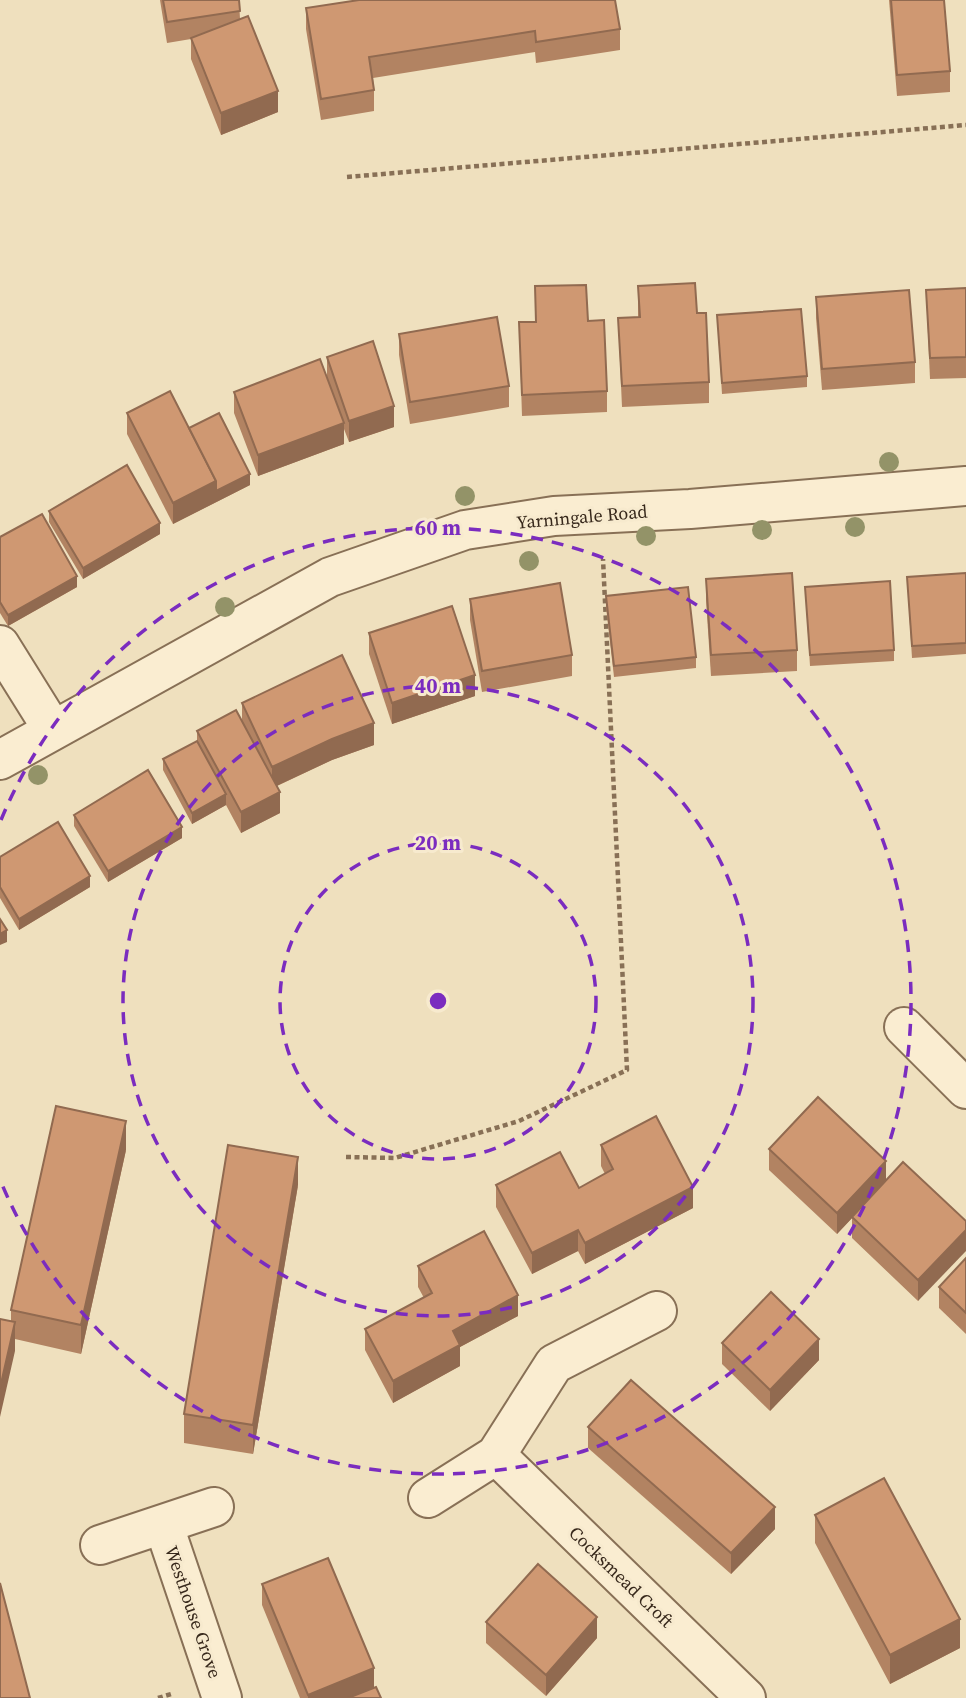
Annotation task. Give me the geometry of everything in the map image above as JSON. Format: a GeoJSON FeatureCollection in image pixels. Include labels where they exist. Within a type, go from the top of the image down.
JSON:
{"type":"FeatureCollection","features":[{"type":"Feature","properties":{"kind":"street","name":"Yarningale Road"},"geometry":{"type":"LineString","coordinates":[[0,760],[330,576],[465,530],[554,516],[966,486]]}},
{"type":"Feature","properties":{"kind":"street"},"geometry":{"type":"LineString","coordinates":[[0,645],[53,730]]}},
{"type":"Feature","properties":{"kind":"street"},"geometry":{"type":"LineString","coordinates":[[904,1027],[966,1089]]}},
{"type":"Feature","properties":{"kind":"street"},"geometry":{"type":"LineString","coordinates":[[428,1498],[496,1455],[554,1364],[657,1311]]}},
{"type":"Feature","properties":{"kind":"street","name":"Cocksmead Croft"},"geometry":{"type":"LineString","coordinates":[[496,1455],[746,1698]]}},
{"type":"Feature","properties":{"kind":"street","name":"Westhouse Grove"},"geometry":{"type":"LineString","coordinates":[[100,1545],[164,1526],[214,1507]]}},
{"type":"Feature","properties":{"kind":"street","name":"Westhouse Grove"},"geometry":{"type":"LineString","coordinates":[[164,1526],[222,1698]]}},
{"type":"Feature","properties":{"kind":"path"},"geometry":{"type":"LineString","coordinates":[[347,177],[966,125]]}},
{"type":"Feature","properties":{"kind":"path"},"geometry":{"type":"LineString","coordinates":[[346,1157],[395,1158],[519,1121],[627,1070],[601,513]]}},
{"type":"Feature","properties":{"kind":"building"},"geometry":{"type":"Polygon","coordinates":[[[163,0],[239,0],[240,11],[167,22],[163,0]]]}},
{"type":"Feature","properties":{"kind":"building"},"geometry":{"type":"Polygon","coordinates":[[[359,0],[615,0],[620,29],[536,42],[535,31],[369,57],[374,90],[321,99],[306,8],[359,0]]]}},
{"type":"Feature","properties":{"kind":"building"},"geometry":{"type":"Polygon","coordinates":[[[891,0],[944,0],[950,71],[897,75],[891,0]]]}},
{"type":"Feature","properties":{"kind":"building"},"geometry":{"type":"Polygon","coordinates":[[[248,16],[278,91],[221,113],[191,38],[248,16]]]}},
{"type":"Feature","properties":{"kind":"building"},"geometry":{"type":"Polygon","coordinates":[[[695,283],[697,313],[706,313],[709,382],[622,386],[618,318],[640,317],[638,286],[695,283]]]}},
{"type":"Feature","properties":{"kind":"building"},"geometry":{"type":"Polygon","coordinates":[[[586,285],[588,321],[604,320],[607,391],[522,395],[519,322],[536,322],[535,286],[586,285]]]}},
{"type":"Feature","properties":{"kind":"building"},"geometry":{"type":"Polygon","coordinates":[[[966,288],[966,357],[930,358],[926,290],[966,288]]]}},
{"type":"Feature","properties":{"kind":"building"},"geometry":{"type":"Polygon","coordinates":[[[909,290],[915,362],[822,369],[816,297],[909,290]]]}},
{"type":"Feature","properties":{"kind":"building"},"geometry":{"type":"Polygon","coordinates":[[[801,309],[807,376],[722,383],[717,315],[801,309]]]}},
{"type":"Feature","properties":{"kind":"building"},"geometry":{"type":"Polygon","coordinates":[[[497,317],[509,386],[410,402],[399,334],[497,317]]]}},
{"type":"Feature","properties":{"kind":"building"},"geometry":{"type":"Polygon","coordinates":[[[373,341],[394,406],[349,421],[327,357],[373,341]]]}},
{"type":"Feature","properties":{"kind":"building"},"geometry":{"type":"Polygon","coordinates":[[[320,359],[344,423],[258,455],[234,392],[320,359]]]}},
{"type":"Feature","properties":{"kind":"building"},"geometry":{"type":"Polygon","coordinates":[[[170,391],[216,481],[173,503],[127,413],[170,391]]]}},
{"type":"Feature","properties":{"kind":"building"},"geometry":{"type":"Polygon","coordinates":[[[219,413],[250,474],[216,491],[216,481],[189,428],[219,413]]]}},
{"type":"Feature","properties":{"kind":"building"},"geometry":{"type":"Polygon","coordinates":[[[127,465],[160,523],[83,568],[49,511],[127,465]]]}},
{"type":"Feature","properties":{"kind":"building"},"geometry":{"type":"Polygon","coordinates":[[[42,514],[77,576],[8,615],[0,602],[0,537],[42,514]]]}},
{"type":"Feature","properties":{"kind":"building"},"geometry":{"type":"Polygon","coordinates":[[[792,573],[797,650],[711,655],[706,579],[792,573]]]}},
{"type":"Feature","properties":{"kind":"building"},"geometry":{"type":"Polygon","coordinates":[[[966,573],[966,643],[912,646],[907,577],[966,573]]]}},
{"type":"Feature","properties":{"kind":"building"},"geometry":{"type":"Polygon","coordinates":[[[890,581],[894,650],[810,655],[805,587],[890,581]]]}},
{"type":"Feature","properties":{"kind":"building"},"geometry":{"type":"Polygon","coordinates":[[[560,583],[572,655],[482,671],[470,599],[560,583]]]}},
{"type":"Feature","properties":{"kind":"building"},"geometry":{"type":"Polygon","coordinates":[[[688,587],[696,657],[614,666],[606,596],[688,587]]]}},
{"type":"Feature","properties":{"kind":"building"},"geometry":{"type":"Polygon","coordinates":[[[452,606],[475,675],[392,703],[369,633],[452,606]]]}},
{"type":"Feature","properties":{"kind":"building"},"geometry":{"type":"Polygon","coordinates":[[[342,655],[374,723],[272,767],[242,703],[342,655]]]}},
{"type":"Feature","properties":{"kind":"building"},"geometry":{"type":"Polygon","coordinates":[[[236,710],[280,792],[241,812],[197,731],[236,710]]]}},
{"type":"Feature","properties":{"kind":"building"},"geometry":{"type":"Polygon","coordinates":[[[197,741],[226,794],[192,813],[163,759],[197,741]]]}},
{"type":"Feature","properties":{"kind":"building"},"geometry":{"type":"Polygon","coordinates":[[[148,770],[182,827],[108,871],[74,815],[148,770]]]}},
{"type":"Feature","properties":{"kind":"building"},"geometry":{"type":"Polygon","coordinates":[[[58,822],[90,876],[19,919],[0,887],[0,857],[58,822]]]}},
{"type":"Feature","properties":{"kind":"building"},"geometry":{"type":"Polygon","coordinates":[[[0,919],[7,930],[0,934],[0,919]]]}},
{"type":"Feature","properties":{"kind":"building"},"geometry":{"type":"Polygon","coordinates":[[[818,1097],[886,1161],[837,1213],[769,1149],[818,1097]]]}},
{"type":"Feature","properties":{"kind":"building"},"geometry":{"type":"Polygon","coordinates":[[[56,1106],[126,1121],[81,1325],[11,1310],[56,1106]]]}},
{"type":"Feature","properties":{"kind":"building"},"geometry":{"type":"Polygon","coordinates":[[[656,1116],[693,1187],[585,1243],[578,1230],[532,1253],[496,1185],[560,1152],[579,1188],[613,1169],[601,1145],[656,1116]]]}},
{"type":"Feature","properties":{"kind":"building"},"geometry":{"type":"Polygon","coordinates":[[[228,1145],[298,1157],[253,1425],[184,1414],[228,1145]]]}},
{"type":"Feature","properties":{"kind":"building"},"geometry":{"type":"Polygon","coordinates":[[[903,1162],[966,1221],[966,1230],[918,1280],[852,1217],[903,1162]]]}},
{"type":"Feature","properties":{"kind":"building"},"geometry":{"type":"Polygon","coordinates":[[[484,1231],[518,1295],[453,1331],[460,1345],[393,1381],[365,1329],[432,1293],[418,1266],[484,1231]]]}},
{"type":"Feature","properties":{"kind":"building"},"geometry":{"type":"Polygon","coordinates":[[[966,1258],[966,1313],[939,1287],[966,1258]]]}},
{"type":"Feature","properties":{"kind":"building"},"geometry":{"type":"Polygon","coordinates":[[[771,1292],[819,1339],[770,1390],[722,1343],[771,1292]]]}},
{"type":"Feature","properties":{"kind":"building"},"geometry":{"type":"Polygon","coordinates":[[[0,1319],[15,1322],[0,1388],[0,1319]]]}},
{"type":"Feature","properties":{"kind":"building"},"geometry":{"type":"Polygon","coordinates":[[[631,1380],[775,1507],[731,1553],[588,1427],[631,1380]]]}},
{"type":"Feature","properties":{"kind":"building"},"geometry":{"type":"Polygon","coordinates":[[[884,1478],[960,1619],[890,1655],[815,1515],[884,1478]]]}},
{"type":"Feature","properties":{"kind":"building"},"geometry":{"type":"Polygon","coordinates":[[[328,1558],[374,1668],[308,1695],[262,1584],[328,1558]]]}},
{"type":"Feature","properties":{"kind":"building"},"geometry":{"type":"Polygon","coordinates":[[[538,1564],[597,1617],[546,1675],[486,1622],[538,1564]]]}},
{"type":"Feature","properties":{"kind":"building"},"geometry":{"type":"Polygon","coordinates":[[[0,1583],[30,1698],[0,1698],[0,1583]]]}},
{"type":"Feature","properties":{"kind":"building"},"geometry":{"type":"Polygon","coordinates":[[[376,1687],[381,1698],[348,1698],[376,1687]]]}}]}
